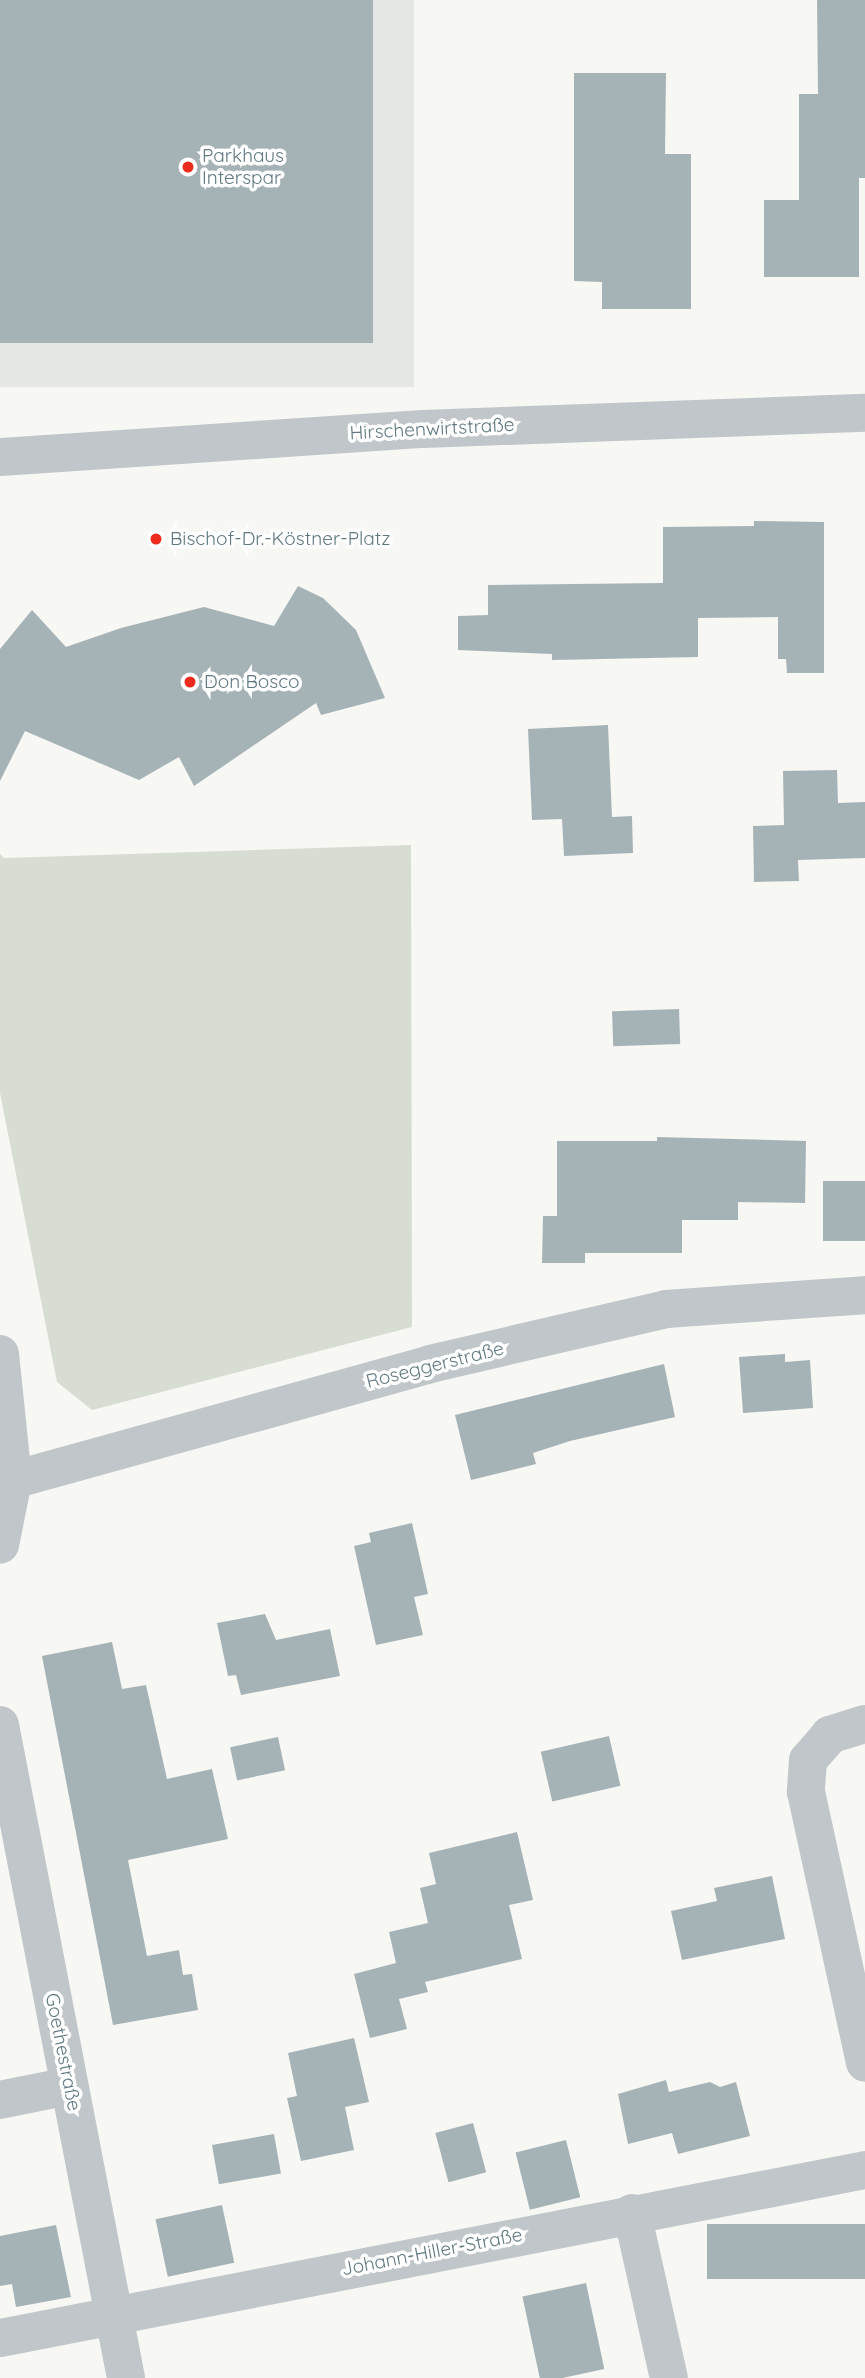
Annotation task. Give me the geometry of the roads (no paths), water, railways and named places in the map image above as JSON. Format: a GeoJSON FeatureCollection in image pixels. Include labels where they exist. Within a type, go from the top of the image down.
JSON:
{"type":"FeatureCollection","features":[{"type":"Feature","properties":{"kind":"street","name":"Hirschenwirtstraße"},"geometry":{"type":"LineString","coordinates":[[0,457],[481,426],[865,413]]}},
{"type":"Feature","properties":{"kind":"street","name":"Roseggerstraße"},"geometry":{"type":"LineString","coordinates":[[13,1480],[430,1364],[666,1309],[865,1295]]}},
{"type":"Feature","properties":{"kind":"street"},"geometry":{"type":"LineString","coordinates":[[0,1354],[13,1480],[0,1545]]}},
{"type":"Feature","properties":{"kind":"street"},"geometry":{"type":"LineString","coordinates":[[865,1724],[830,1735],[808,1760],[806,1792],[865,2063]]}},
{"type":"Feature","properties":{"kind":"street","name":"Goethestraße"},"geometry":{"type":"LineString","coordinates":[[0,1725],[126,2378]]}},
{"type":"Feature","properties":{"kind":"street"},"geometry":{"type":"LineString","coordinates":[[0,2101],[69,2086]]}},
{"type":"Feature","properties":{"kind":"street","name":"Johann-Hiller-Straße"},"geometry":{"type":"LineString","coordinates":[[0,2338],[632,2213],[865,2171]]}},
{"type":"Feature","properties":{"kind":"street"},"geometry":{"type":"LineString","coordinates":[[632,2213],[669,2378]]}},
{"type":"Feature","properties":{"kind":"place","name":"Parkhaus Interspar"},"geometry":{"type":"Point","coordinates":[188,167]}},
{"type":"Feature","properties":{"kind":"place","name":"Bischof-Dr.-Köstner-Platz"},"geometry":{"type":"Point","coordinates":[156,539]}},
{"type":"Feature","properties":{"kind":"place","name":"Don Bosco"},"geometry":{"type":"Point","coordinates":[190,682]}}]}
